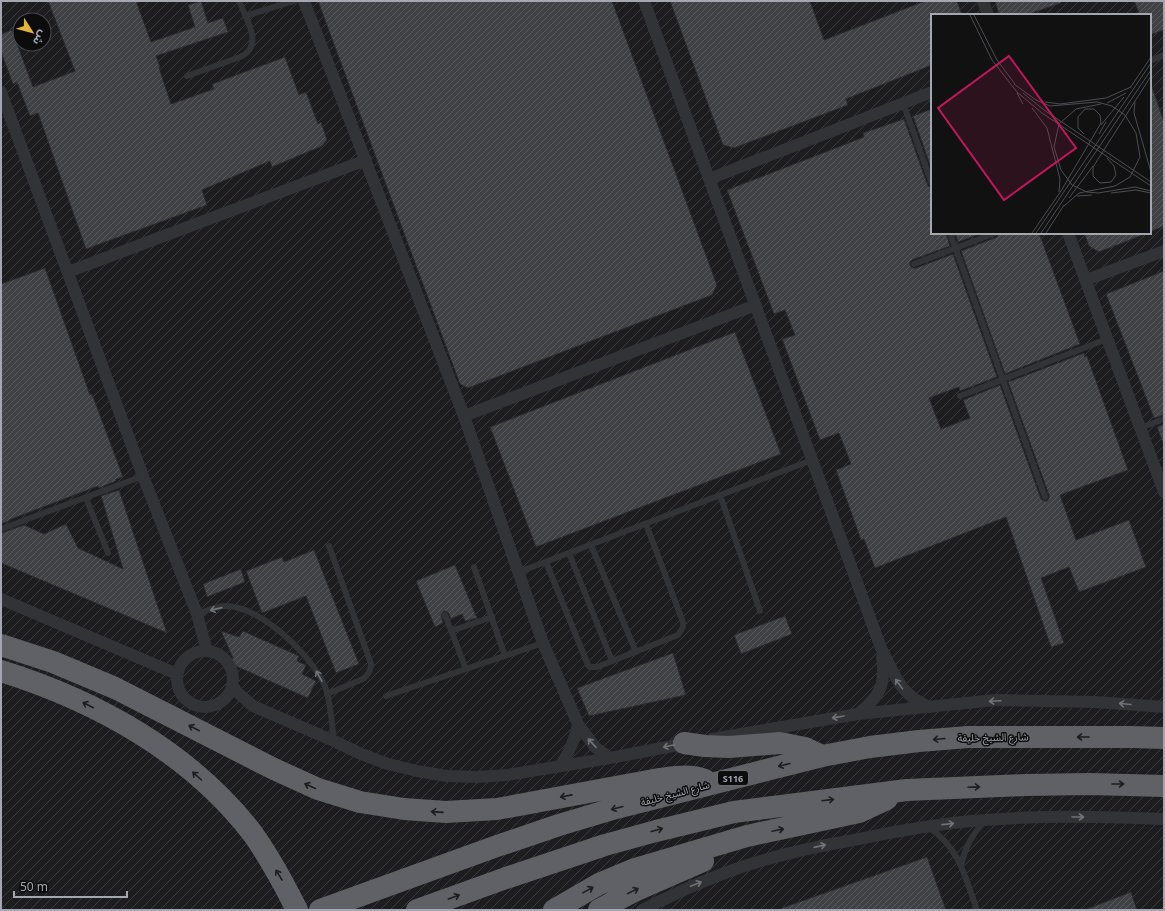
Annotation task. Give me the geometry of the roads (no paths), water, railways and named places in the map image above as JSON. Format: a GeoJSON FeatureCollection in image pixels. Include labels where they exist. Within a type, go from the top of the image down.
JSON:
{"type":"FeatureCollection","features":[{"type":"Feature","properties":{"kind":"highway"},"geometry":{"type":"LineString","coordinates":[[1,645],[53,662],[115,688],[274,769],[318,789],[360,802],[404,809],[446,812],[497,809],[682,776],[700,778],[714,783]]}},
{"type":"Feature","properties":{"kind":"highway"},"geometry":{"type":"LineString","coordinates":[[1,671],[55,690],[112,718],[146,738],[190,769],[223,800],[253,834],[277,872],[297,910]]}},
{"type":"Feature","properties":{"kind":"highway","name":"شارع الشيخ خليفة"},"geometry":{"type":"LineString","coordinates":[[320,910],[559,825],[616,808],[822,756],[919,740],[968,736],[1164,738]]}},
{"type":"Feature","properties":{"kind":"highway"},"geometry":{"type":"LineString","coordinates":[[684,743],[729,747],[780,743],[805,748],[822,756]]}},
{"type":"Feature","properties":{"kind":"highway"},"geometry":{"type":"LineString","coordinates":[[417,910],[562,858],[605,845],[706,818],[775,806],[908,790],[1090,784],[1164,786]]}},
{"type":"Feature","properties":{"kind":"highway"},"geometry":{"type":"LineString","coordinates":[[554,910],[599,884],[635,868],[747,836],[859,812],[908,790]]}},
{"type":"Feature","properties":{"kind":"highway"},"geometry":{"type":"LineString","coordinates":[[599,910],[632,892],[712,857],[747,836]]}},
{"type":"Feature","properties":{"kind":"street"},"geometry":{"type":"LineString","coordinates":[[304,1],[464,416],[544,643],[578,724],[595,747],[610,758]]}},
{"type":"Feature","properties":{"kind":"street"},"geometry":{"type":"LineString","coordinates":[[644,1],[881,648],[901,686],[914,699],[930,707]]}},
{"type":"Feature","properties":{"kind":"street"},"geometry":{"type":"LineString","coordinates":[[983,1],[988,14]]}},
{"type":"Feature","properties":{"kind":"street"},"geometry":{"type":"LineString","coordinates":[[1,92],[143,476],[197,614],[207,651]]}},
{"type":"Feature","properties":{"kind":"street"},"geometry":{"type":"LineString","coordinates":[[710,179],[931,92]]}},
{"type":"Feature","properties":{"kind":"street"},"geometry":{"type":"LineString","coordinates":[[68,272],[366,160]]}},
{"type":"Feature","properties":{"kind":"street"},"geometry":{"type":"LineString","coordinates":[[1068,234],[1164,492]]}},
{"type":"Feature","properties":{"kind":"street"},"geometry":{"type":"LineString","coordinates":[[1086,280],[1164,251]]}},
{"type":"Feature","properties":{"kind":"street"},"geometry":{"type":"LineString","coordinates":[[464,416],[756,305]]}},
{"type":"Feature","properties":{"kind":"street"},"geometry":{"type":"LineString","coordinates":[[1,599],[177,674]]}},
{"type":"Feature","properties":{"kind":"street"},"geometry":{"type":"LineString","coordinates":[[858,714],[874,700],[882,685],[884,669],[881,648]]}},
{"type":"Feature","properties":{"kind":"street"},"geometry":{"type":"LineString","coordinates":[[207,651],[218,655],[227,662],[232,673],[232,685],[223,701],[212,707],[199,707],[187,702],[179,692],[177,687],[177,674],[183,661],[188,657],[207,651]]}},
{"type":"Feature","properties":{"kind":"street"},"geometry":{"type":"LineString","coordinates":[[232,685],[237,692],[253,706],[361,754],[388,764],[417,771],[447,776],[477,777],[507,775],[610,758],[684,743],[858,714],[996,700],[1096,702],[1164,707]]}},
{"type":"Feature","properties":{"kind":"street"},"geometry":{"type":"LineString","coordinates":[[560,766],[572,747],[578,724]]}},
{"type":"Feature","properties":{"kind":"street"},"geometry":{"type":"LineString","coordinates":[[642,910],[659,905],[690,887],[735,869],[827,845],[927,826],[985,820],[1083,817],[1164,819]]}},
{"type":"Feature","properties":{"kind":"lane"},"geometry":{"type":"LineString","coordinates":[[187,76],[247,54],[251,49],[254,42],[253,35],[239,1]]}},
{"type":"Feature","properties":{"kind":"lane"},"geometry":{"type":"LineString","coordinates":[[245,16],[294,1]]}},
{"type":"Feature","properties":{"kind":"lane"},"geometry":{"type":"LineString","coordinates":[[1151,61],[1164,55]]}},
{"type":"Feature","properties":{"kind":"lane"},"geometry":{"type":"LineString","coordinates":[[903,104],[931,181]]}},
{"type":"Feature","properties":{"kind":"lane"},"geometry":{"type":"LineString","coordinates":[[950,234],[1046,497]]}},
{"type":"Feature","properties":{"kind":"lane"},"geometry":{"type":"LineString","coordinates":[[914,264],[992,234]]}},
{"type":"Feature","properties":{"kind":"lane"},"geometry":{"type":"LineString","coordinates":[[960,396],[1107,339]]}},
{"type":"Feature","properties":{"kind":"lane"},"geometry":{"type":"LineString","coordinates":[[1140,428],[1164,418]]}},
{"type":"Feature","properties":{"kind":"lane"},"geometry":{"type":"LineString","coordinates":[[519,572],[812,460]]}},
{"type":"Feature","properties":{"kind":"lane"},"geometry":{"type":"LineString","coordinates":[[1,529],[143,476]]}},
{"type":"Feature","properties":{"kind":"lane"},"geometry":{"type":"LineString","coordinates":[[720,495],[760,611]]}},
{"type":"Feature","properties":{"kind":"lane"},"geometry":{"type":"LineString","coordinates":[[86,498],[108,553]]}},
{"type":"Feature","properties":{"kind":"lane"},"geometry":{"type":"LineString","coordinates":[[546,562],[586,663],[590,667],[594,668],[678,636],[683,627],[683,622],[646,524]]}},
{"type":"Feature","properties":{"kind":"lane"},"geometry":{"type":"LineString","coordinates":[[591,544],[636,652]]}},
{"type":"Feature","properties":{"kind":"lane"},"geometry":{"type":"LineString","coordinates":[[327,694],[367,676],[371,668],[371,664],[328,546]]}},
{"type":"Feature","properties":{"kind":"lane"},"geometry":{"type":"LineString","coordinates":[[569,553],[612,661]]}},
{"type":"Feature","properties":{"kind":"lane"},"geometry":{"type":"LineString","coordinates":[[474,567],[505,656]]}},
{"type":"Feature","properties":{"kind":"lane"},"geometry":{"type":"LineString","coordinates":[[197,614],[226,606],[247,611],[285,635],[309,660],[318,674],[327,694],[334,741]]}},
{"type":"Feature","properties":{"kind":"lane"},"geometry":{"type":"LineString","coordinates":[[445,615],[466,669]]}},
{"type":"Feature","properties":{"kind":"lane"},"geometry":{"type":"LineString","coordinates":[[451,631],[492,617]]}},
{"type":"Feature","properties":{"kind":"lane"},"geometry":{"type":"LineString","coordinates":[[386,696],[544,643]]}},
{"type":"Feature","properties":{"kind":"lane"},"geometry":{"type":"LineString","coordinates":[[961,866],[969,841],[985,820]]}},
{"type":"Feature","properties":{"kind":"lane"},"geometry":{"type":"LineString","coordinates":[[927,826],[948,843],[955,854],[977,910]]}}]}
